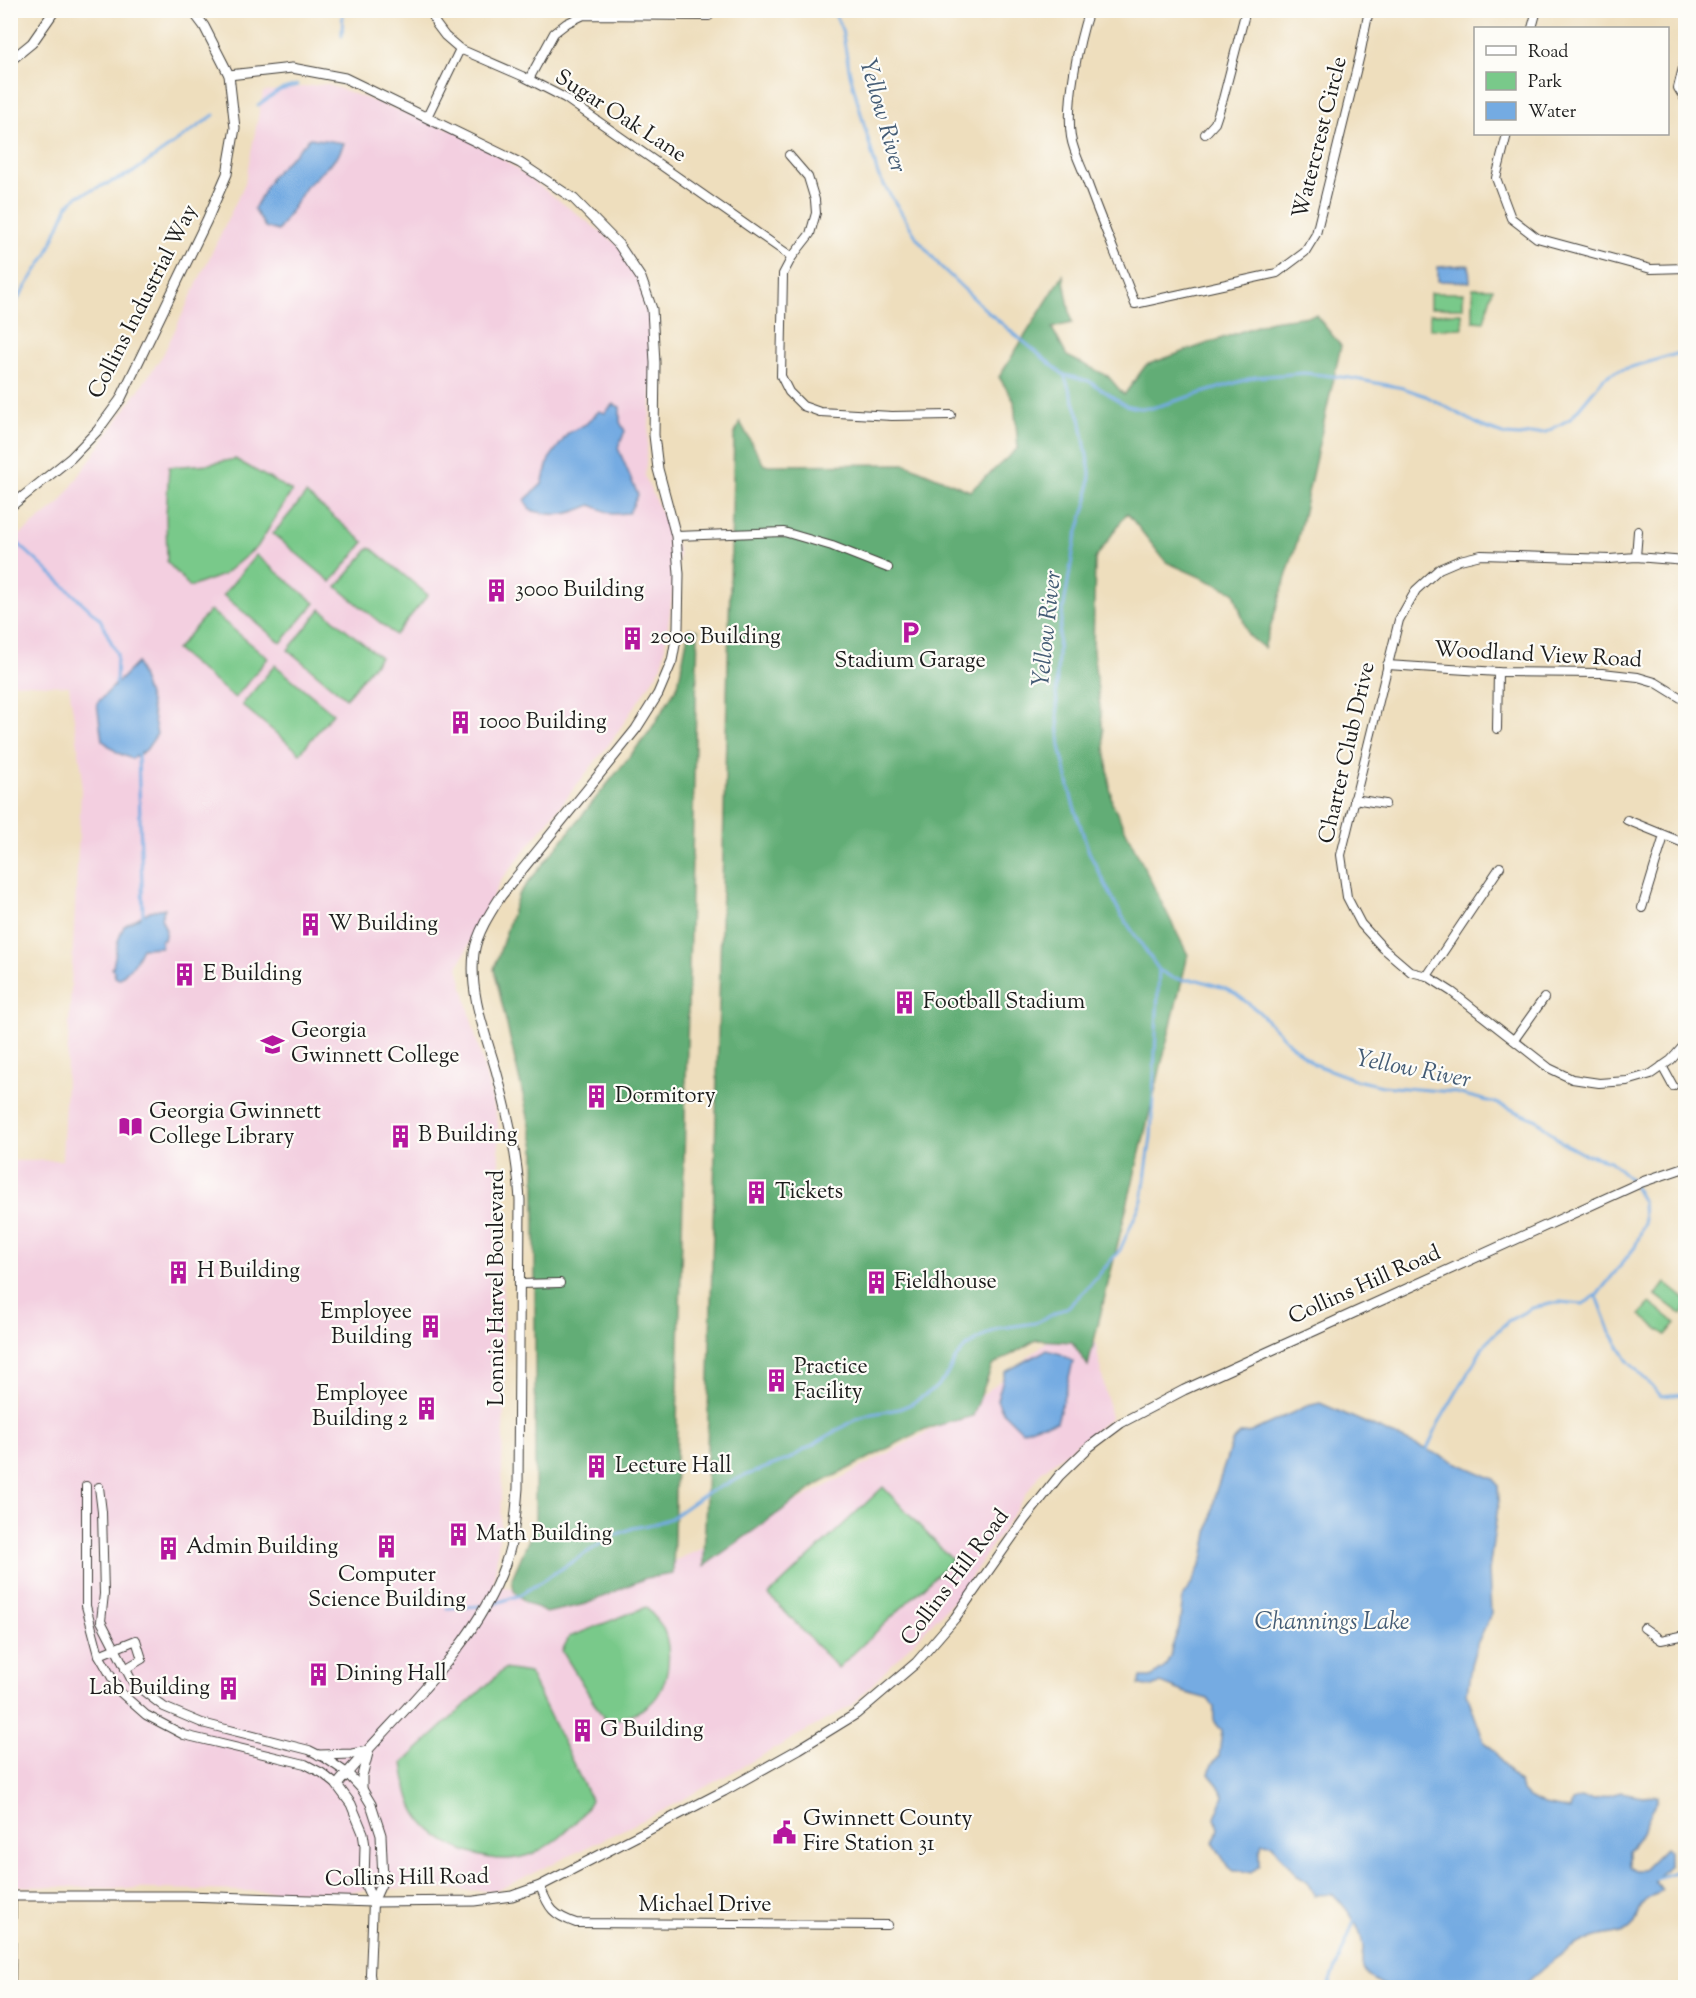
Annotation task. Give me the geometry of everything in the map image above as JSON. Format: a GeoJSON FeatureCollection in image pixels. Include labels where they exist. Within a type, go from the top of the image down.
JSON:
{"type":"FeatureCollection","features":[{"type":"Feature","properties":{"kind":"street"},"geometry":{"type":"LineString","coordinates":[[10,61],[32,43],[55,10]]}},
{"type":"Feature","properties":{"kind":"street"},"geometry":{"type":"LineString","coordinates":[[192,10],[204,26],[230,75]]}},
{"type":"Feature","properties":{"kind":"street","name":"Sugar Oak Lane"},"geometry":{"type":"LineString","coordinates":[[431,10],[441,30],[460,49],[565,98],[792,257]]}},
{"type":"Feature","properties":{"kind":"street","name":"Watercrest Circle"},"geometry":{"type":"LineString","coordinates":[[1089,10],[1076,64],[1071,104],[1071,137],[1135,304],[1277,273],[1305,252],[1316,234],[1369,10]]}},
{"type":"Feature","properties":{"kind":"street"},"geometry":{"type":"LineString","coordinates":[[1205,134],[1215,123],[1221,107],[1246,10]]}},
{"type":"Feature","properties":{"kind":"street"},"geometry":{"type":"LineString","coordinates":[[1533,27],[1537,10]]}},
{"type":"Feature","properties":{"kind":"street"},"geometry":{"type":"LineString","coordinates":[[529,80],[554,33],[567,23],[584,15],[709,16]]}},
{"type":"Feature","properties":{"kind":"street"},"geometry":{"type":"LineString","coordinates":[[427,117],[460,49]]}},
{"type":"Feature","properties":{"kind":"street"},"geometry":{"type":"LineString","coordinates":[[1686,56],[1678,88],[1686,101]]}},
{"type":"Feature","properties":{"kind":"street","name":"Lonnie Harvel Boulevard"},"geometry":{"type":"LineString","coordinates":[[230,75],[292,68],[345,78],[520,163],[574,199],[619,245],[641,278],[652,309],[654,435],[658,469],[676,537],[679,574],[678,628],[672,661],[650,709],[625,744],[501,896],[489,914],[474,952],[474,990],[510,1124],[517,1159],[520,1200],[518,1488],[515,1526],[506,1562],[494,1592],[471,1631],[337,1785]]}},
{"type":"Feature","properties":{"kind":"street","name":"Collins Industrial Way"},"geometry":{"type":"LineString","coordinates":[[10,507],[71,458],[98,430],[120,400],[227,174],[235,128],[230,75]]}},
{"type":"Feature","properties":{"kind":"street"},"geometry":{"type":"LineString","coordinates":[[1507,135],[1496,178],[1511,218],[1537,238],[1651,268],[1686,268]]}},
{"type":"Feature","properties":{"kind":"street"},"geometry":{"type":"LineString","coordinates":[[789,155],[808,177],[815,200],[816,213],[810,234],[792,257],[783,274],[782,376],[795,399],[803,406],[820,412],[892,416],[951,415]]}},
{"type":"Feature","properties":{"kind":"street"},"geometry":{"type":"LineString","coordinates":[[1636,557],[1638,531]]}},
{"type":"Feature","properties":{"kind":"street"},"geometry":{"type":"LineString","coordinates":[[676,537],[784,532],[832,546],[888,568]]}},
{"type":"Feature","properties":{"kind":"street","name":"Charter Club Drive"},"geometry":{"type":"LineString","coordinates":[[1686,561],[1636,557],[1610,559],[1481,555],[1460,560],[1439,569],[1416,590],[1400,620],[1341,855],[1347,897],[1361,924],[1383,948],[1411,972],[1427,976],[1452,992],[1549,1068],[1572,1079],[1599,1083],[1628,1081],[1651,1074],[1671,1060],[1686,1043]]}},
{"type":"Feature","properties":{"kind":"street","name":"Woodland View Road"},"geometry":{"type":"LineString","coordinates":[[1387,665],[1498,672],[1602,673],[1638,677],[1655,682],[1682,698]]}},
{"type":"Feature","properties":{"kind":"street"},"geometry":{"type":"LineString","coordinates":[[1497,729],[1498,672]]}},
{"type":"Feature","properties":{"kind":"street"},"geometry":{"type":"LineString","coordinates":[[1354,799],[1384,804]]}},
{"type":"Feature","properties":{"kind":"street"},"geometry":{"type":"LineString","coordinates":[[1627,820],[1686,844]]}},
{"type":"Feature","properties":{"kind":"street"},"geometry":{"type":"LineString","coordinates":[[1642,908],[1664,836]]}},
{"type":"Feature","properties":{"kind":"street"},"geometry":{"type":"LineString","coordinates":[[1427,976],[1500,867]]}},
{"type":"Feature","properties":{"kind":"street"},"geometry":{"type":"LineString","coordinates":[[1514,1040],[1544,998]]}},
{"type":"Feature","properties":{"kind":"street"},"geometry":{"type":"LineString","coordinates":[[1662,1066],[1673,1086]]}},
{"type":"Feature","properties":{"kind":"street","name":"Collins Hill Road"},"geometry":{"type":"LineString","coordinates":[[11,1896],[234,1897],[373,1902],[474,1901],[512,1896],[540,1886],[668,1821],[799,1749],[856,1714],[916,1663],[955,1618],[1024,1520],[1059,1476],[1089,1447],[1121,1423],[1184,1390],[1642,1182],[1686,1167]]}},
{"type":"Feature","properties":{"kind":"street"},"geometry":{"type":"LineString","coordinates":[[519,1284],[560,1283]]}},
{"type":"Feature","properties":{"kind":"street"},"geometry":{"type":"LineString","coordinates":[[86,1486],[84,1596],[99,1655],[120,1692],[146,1715],[184,1735],[305,1764],[322,1773],[337,1785],[351,1804],[363,1833],[364,1881],[373,1902]]}},
{"type":"Feature","properties":{"kind":"street"},"geometry":{"type":"LineString","coordinates":[[99,1487],[102,1512],[104,1594],[101,1621],[133,1683],[164,1707],[202,1723],[309,1750],[319,1755],[347,1773],[371,1804],[381,1835],[383,1880],[373,1902],[370,1974],[372,1988]]}},
{"type":"Feature","properties":{"kind":"street"},"geometry":{"type":"LineString","coordinates":[[1644,1628],[1661,1640],[1686,1635]]}},
{"type":"Feature","properties":{"kind":"street"},"geometry":{"type":"LineString","coordinates":[[99,1655],[136,1640],[142,1659],[125,1669]]}},
{"type":"Feature","properties":{"kind":"street"},"geometry":{"type":"LineString","coordinates":[[319,1755],[368,1751],[362,1776],[362,1790]]}},
{"type":"Feature","properties":{"kind":"street","name":"Michael Drive"},"geometry":{"type":"LineString","coordinates":[[540,1886],[548,1905],[559,1917],[576,1923],[888,1924]]}},
{"type":"Feature","properties":{"kind":"street"},"geometry":{"type":"LineString","coordinates":[[11,1896],[11,1988]]}},
{"type":"Feature","properties":{"kind":"shaded area","name":"Georgia Gwinnett College"},"geometry":{"type":"Polygon","coordinates":[[[326,84],[474,137],[629,253],[657,324],[645,477],[679,552],[662,666],[610,743],[500,882],[458,967],[498,1123],[505,1376],[500,1528],[494,1585],[584,1601],[735,1534],[959,1415],[1088,1307],[1111,1418],[1041,1472],[958,1597],[851,1706],[666,1809],[496,1891],[403,1888],[302,1892],[11,1886],[11,1161],[62,1160],[82,772],[69,686],[11,683],[11,542],[60,503],[163,355],[245,183],[263,92],[326,84]]]}},
{"type":"Feature","properties":{"kind":"green space"},"geometry":{"type":"Polygon","coordinates":[[[1063,275],[1072,323],[1052,328],[1067,356],[1108,376],[1124,395],[1146,365],[1271,321],[1316,315],[1341,346],[1297,542],[1264,648],[1248,635],[1234,592],[1166,562],[1127,513],[1095,559],[1093,651],[1112,803],[1188,955],[1088,1366],[1072,1342],[1036,1340],[992,1366],[973,1416],[925,1429],[819,1484],[704,1566],[734,436],[740,422],[764,465],[906,464],[970,491],[1018,448],[1014,401],[999,377],[1063,275]]]}},
{"type":"Feature","properties":{"kind":"green space"},"geometry":{"type":"Polygon","coordinates":[[[1473,288],[1493,288],[1484,322],[1473,321],[1473,288]]]}},
{"type":"Feature","properties":{"kind":"green space"},"geometry":{"type":"Polygon","coordinates":[[[1430,293],[1463,293],[1463,308],[1430,308],[1430,293]]]}},
{"type":"Feature","properties":{"kind":"green space"},"geometry":{"type":"Polygon","coordinates":[[[1462,313],[1463,328],[1430,329],[1430,314],[1462,313]]]}},
{"type":"Feature","properties":{"kind":"green space"},"geometry":{"type":"Polygon","coordinates":[[[235,459],[292,491],[258,546],[223,575],[190,587],[167,562],[166,515],[169,467],[209,464],[235,459]]]}},
{"type":"Feature","properties":{"kind":"green space"},"geometry":{"type":"Polygon","coordinates":[[[306,494],[364,542],[331,582],[273,534],[306,494]]]}},
{"type":"Feature","properties":{"kind":"green space"},"geometry":{"type":"Polygon","coordinates":[[[370,547],[428,595],[395,635],[337,587],[370,547]]]}},
{"type":"Feature","properties":{"kind":"green space"},"geometry":{"type":"Polygon","coordinates":[[[256,555],[315,603],[281,643],[223,595],[256,555]]]}},
{"type":"Feature","properties":{"kind":"green space"},"geometry":{"type":"Polygon","coordinates":[[[321,609],[380,657],[346,698],[288,650],[321,609]]]}},
{"type":"Feature","properties":{"kind":"green space"},"geometry":{"type":"Polygon","coordinates":[[[210,610],[268,658],[235,698],[176,650],[210,610]]]}},
{"type":"Feature","properties":{"kind":"green space"},"geometry":{"type":"Polygon","coordinates":[[[689,628],[698,630],[673,1574],[646,1578],[586,1604],[546,1613],[525,1602],[514,1591],[512,1578],[535,1525],[535,1147],[494,969],[518,895],[650,731],[678,685],[689,628]]]}},
{"type":"Feature","properties":{"kind":"green space"},"geometry":{"type":"Polygon","coordinates":[[[275,665],[333,713],[300,753],[242,705],[275,665]]]}},
{"type":"Feature","properties":{"kind":"green space"},"geometry":{"type":"Polygon","coordinates":[[[1665,1283],[1685,1299],[1685,1311],[1682,1315],[1656,1295],[1665,1283]]]}},
{"type":"Feature","properties":{"kind":"green space"},"geometry":{"type":"Polygon","coordinates":[[[1650,1303],[1676,1323],[1666,1335],[1640,1315],[1650,1303]]]}},
{"type":"Feature","properties":{"kind":"green space"},"geometry":{"type":"Polygon","coordinates":[[[883,1487],[952,1560],[838,1668],[769,1595],[883,1487]]]}},
{"type":"Feature","properties":{"kind":"green space"},"geometry":{"type":"Polygon","coordinates":[[[646,1607],[661,1625],[668,1645],[665,1681],[654,1700],[646,1707],[606,1722],[562,1651],[569,1637],[646,1607]]]}},
{"type":"Feature","properties":{"kind":"green space"},"geometry":{"type":"Polygon","coordinates":[[[504,1669],[529,1673],[591,1800],[569,1829],[551,1844],[534,1853],[504,1859],[473,1854],[458,1848],[431,1831],[413,1807],[403,1763],[504,1669]]]}},
{"type":"Feature","properties":{"kind":"water"},"geometry":{"type":"Polygon","coordinates":[[[310,138],[344,143],[338,156],[306,187],[278,231],[265,227],[254,209],[272,176],[310,138]]]}},
{"type":"Feature","properties":{"kind":"water"},"geometry":{"type":"Polygon","coordinates":[[[1469,265],[1470,282],[1438,281],[1438,267],[1469,265]]]}},
{"type":"Feature","properties":{"kind":"water"},"geometry":{"type":"Polygon","coordinates":[[[613,404],[620,407],[620,422],[625,431],[618,448],[638,495],[629,513],[612,514],[591,505],[561,514],[530,510],[525,500],[542,484],[549,459],[568,433],[586,424],[599,411],[605,413],[613,404]]]}},
{"type":"Feature","properties":{"kind":"water"},"geometry":{"type":"Polygon","coordinates":[[[137,663],[150,702],[157,734],[146,750],[132,759],[118,753],[102,740],[97,703],[137,663]]]}},
{"type":"Feature","properties":{"kind":"water"},"geometry":{"type":"Polygon","coordinates":[[[165,908],[161,918],[166,930],[164,940],[161,940],[161,947],[142,948],[134,964],[119,979],[115,977],[111,968],[124,926],[150,911],[165,908]]]}},
{"type":"Feature","properties":{"kind":"water"},"geometry":{"type":"Polygon","coordinates":[[[1046,1350],[1061,1354],[1073,1362],[1057,1422],[1038,1425],[1022,1431],[1003,1412],[997,1400],[1005,1372],[1046,1350]]]}},
{"type":"Feature","properties":{"kind":"water","name":"Channings Lake"},"geometry":{"type":"Polygon","coordinates":[[[1320,1403],[1494,1479],[1498,1486],[1499,1499],[1489,1571],[1491,1614],[1477,1644],[1467,1694],[1484,1742],[1520,1783],[1522,1790],[1529,1797],[1544,1805],[1570,1810],[1572,1801],[1580,1798],[1596,1799],[1621,1792],[1642,1796],[1657,1795],[1642,1833],[1629,1850],[1629,1866],[1635,1870],[1643,1870],[1665,1848],[1669,1851],[1669,1865],[1655,1880],[1662,1890],[1643,1903],[1634,1925],[1623,1932],[1595,1937],[1580,1943],[1546,1966],[1522,1987],[1386,1987],[1371,1978],[1364,1970],[1362,1940],[1343,1905],[1333,1894],[1315,1895],[1306,1881],[1296,1875],[1272,1844],[1262,1843],[1260,1865],[1251,1873],[1233,1871],[1214,1844],[1218,1828],[1215,1818],[1224,1796],[1209,1774],[1212,1764],[1219,1756],[1222,1730],[1214,1720],[1214,1707],[1208,1699],[1161,1683],[1153,1687],[1139,1685],[1141,1677],[1151,1677],[1165,1667],[1170,1657],[1179,1628],[1183,1597],[1203,1559],[1216,1491],[1232,1442],[1240,1434],[1251,1432],[1307,1406],[1320,1403]]]}},
{"type":"Feature","properties":{"kind":"waterway"},"geometry":{"type":"LineString","coordinates":[[342,36],[343,10]]}},
{"type":"Feature","properties":{"kind":"waterway","name":"Yellow River"},"geometry":{"type":"LineString","coordinates":[[833,10],[842,30],[850,74],[878,175],[917,238],[940,266],[989,313],[1064,375],[1080,418],[1090,472],[1088,499],[1075,541],[1059,634],[1056,692],[1060,746],[1072,800],[1089,852],[1120,913],[1159,970],[1171,977],[1198,980],[1236,994],[1258,1011],[1290,1044],[1314,1064],[1356,1080],[1382,1086],[1452,1092],[1496,1103],[1537,1120],[1560,1141],[1581,1153],[1610,1161],[1630,1179],[1643,1202],[1644,1224],[1635,1247],[1597,1295],[1583,1304],[1559,1302],[1532,1308],[1508,1321],[1486,1342],[1438,1424],[1425,1454]]}},
{"type":"Feature","properties":{"kind":"waterway"},"geometry":{"type":"LineString","coordinates":[[258,105],[280,90],[297,85]]}},
{"type":"Feature","properties":{"kind":"waterway"},"geometry":{"type":"LineString","coordinates":[[10,311],[46,256],[68,205],[78,196],[132,173],[214,115]]}},
{"type":"Feature","properties":{"kind":"waterway"},"geometry":{"type":"LineString","coordinates":[[1064,375],[1089,381],[1125,405],[1138,408],[1152,408],[1255,377],[1304,373],[1350,378],[1403,388],[1426,396],[1481,426],[1505,435],[1519,436],[1546,432],[1570,419],[1604,378],[1614,372],[1686,353]]}},
{"type":"Feature","properties":{"kind":"waterway"},"geometry":{"type":"LineString","coordinates":[[10,536],[100,619],[117,654],[116,684]]}},
{"type":"Feature","properties":{"kind":"waterway"},"geometry":{"type":"LineString","coordinates":[[138,755],[143,916]]}},
{"type":"Feature","properties":{"kind":"waterway"},"geometry":{"type":"LineString","coordinates":[[488,1606],[520,1595],[613,1536],[671,1518],[705,1494],[789,1459],[856,1419],[911,1404],[934,1389],[945,1378],[956,1358],[965,1348],[988,1333],[1001,1328],[1035,1323],[1068,1307],[1120,1250],[1142,1200],[1151,1137],[1159,970]]}},
{"type":"Feature","properties":{"kind":"waterway"},"geometry":{"type":"LineString","coordinates":[[1597,1296],[1611,1333],[1627,1360],[1661,1396],[1686,1394]]}},
{"type":"Feature","properties":{"kind":"waterway"},"geometry":{"type":"LineString","coordinates":[[447,1608],[481,1606]]}},
{"type":"Feature","properties":{"kind":"waterway","name":"Yellow River"},"geometry":{"type":"LineString","coordinates":[[1653,1879],[1686,1868]]}},
{"type":"Feature","properties":{"kind":"waterway"},"geometry":{"type":"LineString","coordinates":[[1328,1988],[1355,1919]]}},
{"type":"Feature","properties":{"kind":"place","name":"3000 Building"},"geometry":{"type":"Point","coordinates":[497,591]}},
{"type":"Feature","properties":{"kind":"place","name":"Stadium Garage"},"geometry":{"type":"Point","coordinates":[910,633]}},
{"type":"Feature","properties":{"kind":"place","name":"2000 Building"},"geometry":{"type":"Point","coordinates":[632,638]}},
{"type":"Feature","properties":{"kind":"place","name":"1000 Building"},"geometry":{"type":"Point","coordinates":[461,723]}},
{"type":"Feature","properties":{"kind":"place","name":"W Building"},"geometry":{"type":"Point","coordinates":[310,925]}},
{"type":"Feature","properties":{"kind":"place","name":"E Building"},"geometry":{"type":"Point","coordinates":[185,975]}},
{"type":"Feature","properties":{"kind":"place","name":"Football Stadium"},"geometry":{"type":"Point","coordinates":[905,1003]}},
{"type":"Feature","properties":{"kind":"place","name":"Georgia Gwinnett College"},"geometry":{"type":"Point","coordinates":[273,1045]}},
{"type":"Feature","properties":{"kind":"place","name":"Dormitory"},"geometry":{"type":"Point","coordinates":[597,1097]}},
{"type":"Feature","properties":{"kind":"place","name":"Georgia Gwinnett College Library"},"geometry":{"type":"Point","coordinates":[131,1126]}},
{"type":"Feature","properties":{"kind":"place","name":"B Building"},"geometry":{"type":"Point","coordinates":[400,1136]}},
{"type":"Feature","properties":{"kind":"place","name":"Tickets"},"geometry":{"type":"Point","coordinates":[757,1193]}},
{"type":"Feature","properties":{"kind":"place","name":"H Building"},"geometry":{"type":"Point","coordinates":[179,1272]}},
{"type":"Feature","properties":{"kind":"place","name":"Fieldhouse"},"geometry":{"type":"Point","coordinates":[876,1283]}},
{"type":"Feature","properties":{"kind":"place","name":"Employee Building"},"geometry":{"type":"Point","coordinates":[430,1326]}},
{"type":"Feature","properties":{"kind":"place","name":"Practice Facility"},"geometry":{"type":"Point","coordinates":[776,1381]}},
{"type":"Feature","properties":{"kind":"place","name":"Employee Building 2"},"geometry":{"type":"Point","coordinates":[426,1408]}},
{"type":"Feature","properties":{"kind":"place","name":"Lecture Hall"},"geometry":{"type":"Point","coordinates":[597,1467]}},
{"type":"Feature","properties":{"kind":"place","name":"Math Building"},"geometry":{"type":"Point","coordinates":[458,1535]}},
{"type":"Feature","properties":{"kind":"place","name":"Computer Science Building"},"geometry":{"type":"Point","coordinates":[387,1547]}},
{"type":"Feature","properties":{"kind":"place","name":"Admin Building"},"geometry":{"type":"Point","coordinates":[168,1548]}},
{"type":"Feature","properties":{"kind":"place","name":"Dining Hall"},"geometry":{"type":"Point","coordinates":[318,1675]}},
{"type":"Feature","properties":{"kind":"place","name":"Lab Building"},"geometry":{"type":"Point","coordinates":[228,1689]}},
{"type":"Feature","properties":{"kind":"place","name":"G Building"},"geometry":{"type":"Point","coordinates":[582,1731]}},
{"type":"Feature","properties":{"kind":"place","name":"Gwinnett County Fire Station 31"},"geometry":{"type":"Point","coordinates":[785,1833]}}]}
